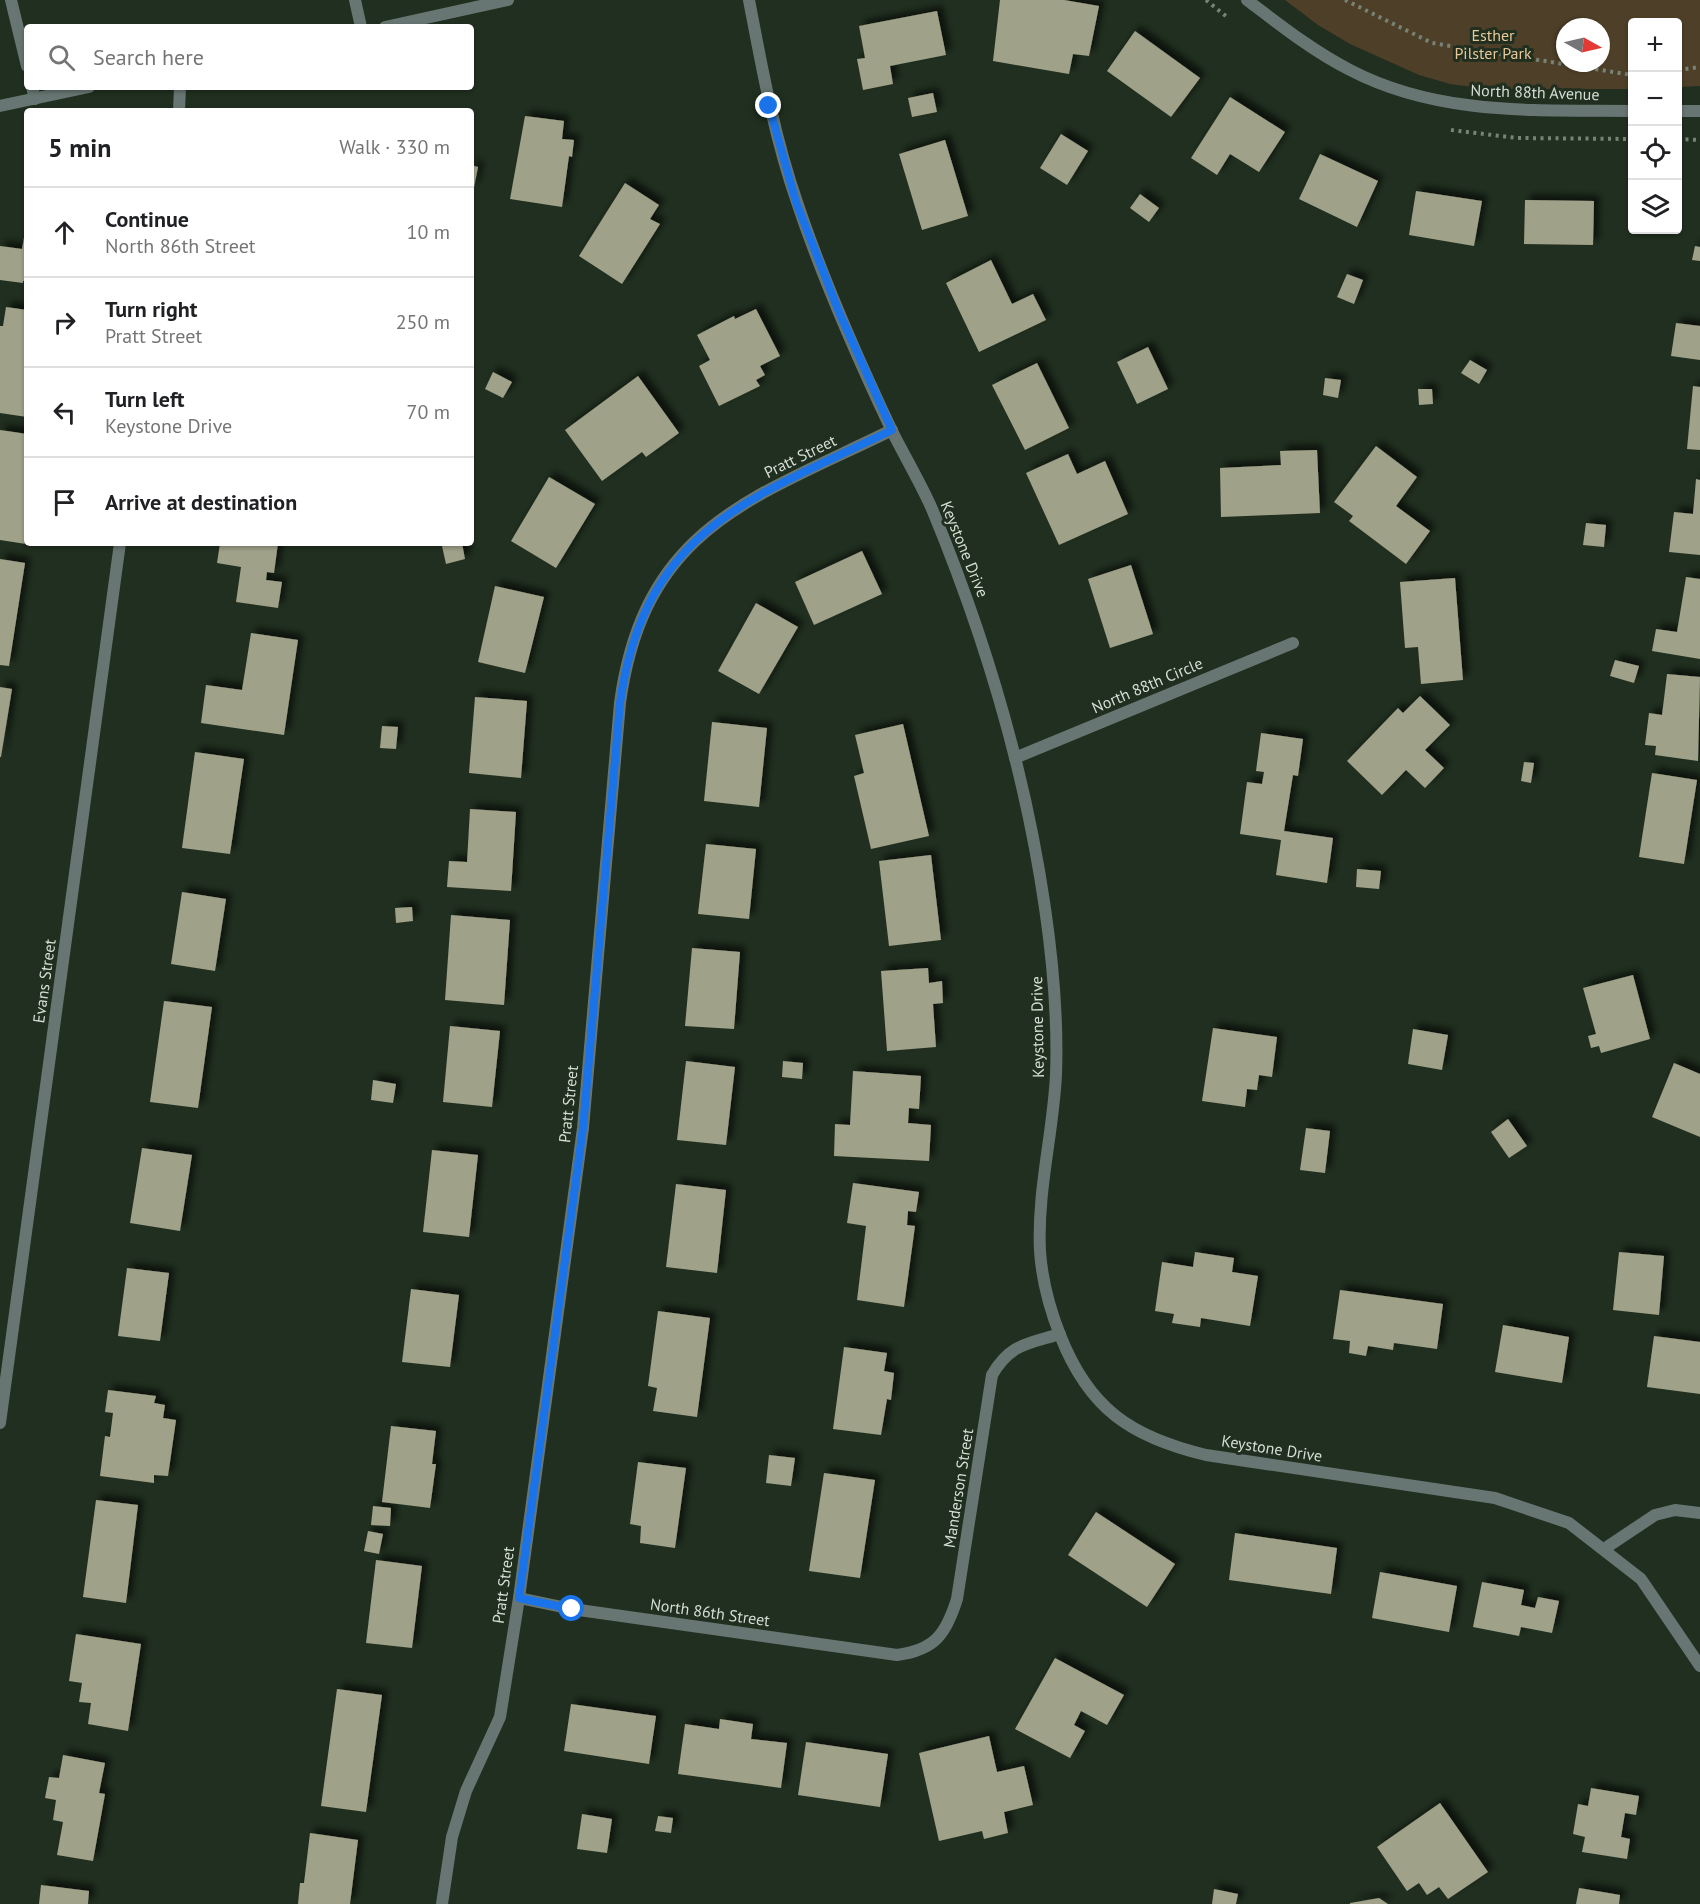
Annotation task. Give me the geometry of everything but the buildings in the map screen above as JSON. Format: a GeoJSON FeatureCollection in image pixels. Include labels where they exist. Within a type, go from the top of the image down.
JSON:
{"type":"FeatureCollection","features":[{"type":"Feature","properties":{"kind":"street"},"geometry":{"type":"LineString","coordinates":[[11,0],[24,54]]}},
{"type":"Feature","properties":{"kind":"street"},"geometry":{"type":"LineString","coordinates":[[355,0],[360,24]]}},
{"type":"Feature","properties":{"kind":"street"},"geometry":{"type":"LineString","coordinates":[[399,24],[508,0]]}},
{"type":"Feature","properties":{"kind":"street","name":"Keystone Drive"},"geometry":{"type":"LineString","coordinates":[[749,0],[769,106],[796,202],[839,312],[892,430],[930,505],[969,602],[993,676],[1015,759],[1045,905],[1054,985],[1056,1076],[1042,1197],[1040,1249],[1046,1299],[1082,1382],[1106,1410],[1136,1431],[1175,1448],[1206,1455],[1495,1498],[1569,1523],[1641,1579],[1700,1666]]}},
{"type":"Feature","properties":{"kind":"street","name":"North 88th Avenue"},"geometry":{"type":"LineString","coordinates":[[1248,0],[1295,36],[1348,69],[1376,83],[1423,98],[1465,107],[1628,111]]}},
{"type":"Feature","properties":{"kind":"street"},"geometry":{"type":"LineString","coordinates":[[0,106],[33,93],[61,90]]}},
{"type":"Feature","properties":{"kind":"street"},"geometry":{"type":"LineString","coordinates":[[179,108],[180,90]]}},
{"type":"Feature","properties":{"kind":"street"},"geometry":{"type":"LineString","coordinates":[[1682,111],[1700,111]]}},
{"type":"Feature","properties":{"kind":"street","name":"Pratt Street"},"geometry":{"type":"LineString","coordinates":[[442,1904],[452,1837],[466,1791],[500,1717],[519,1598],[583,1128],[620,703],[633,636],[653,592],[675,560],[713,524],[760,494],[892,430]]}},
{"type":"Feature","properties":{"kind":"street","name":"Evans Street"},"geometry":{"type":"LineString","coordinates":[[0,1423],[120,546]]}},
{"type":"Feature","properties":{"kind":"street","name":"North 88th Circle"},"geometry":{"type":"LineString","coordinates":[[1015,759],[1293,643]]}},
{"type":"Feature","properties":{"kind":"street","name":"Manderson Street"},"geometry":{"type":"LineString","coordinates":[[897,1655],[914,1653],[932,1644],[948,1627],[957,1599],[992,1375],[1003,1357],[1014,1348],[1060,1334]]}},
{"type":"Feature","properties":{"kind":"street"},"geometry":{"type":"LineString","coordinates":[[1604,1549],[1655,1515],[1675,1510],[1700,1513]]}},
{"type":"Feature","properties":{"kind":"street","name":"North 86th Street"},"geometry":{"type":"LineString","coordinates":[[519,1598],[572,1609],[897,1655]]}},
{"type":"Feature","properties":{"kind":"path"},"geometry":{"type":"LineString","coordinates":[[1344,0],[1432,43],[1628,74]]}},
{"type":"Feature","properties":{"kind":"path"},"geometry":{"type":"LineString","coordinates":[[1682,69],[1700,67]]}},
{"type":"Feature","properties":{"kind":"path"},"geometry":{"type":"LineString","coordinates":[[1682,140],[1700,140]]}},
{"type":"Feature","properties":{"kind":"green space","name":"Esther Pilster Park"},"geometry":{"type":"Polygon","coordinates":[[[1285,0],[1700,0],[1700,86],[1682,87],[1682,18],[1628,18],[1628,89],[1488,89],[1450,84],[1419,75],[1350,44],[1318,25],[1285,0]]]}},
{"type":"Feature","properties":{"kind":"route"},"geometry":{"type":"LineString","coordinates":[[572,1609],[519,1598],[583,1128],[620,703],[633,636],[653,592],[675,560],[713,524],[760,494],[892,430],[839,312],[796,202],[769,106]]}}]}
